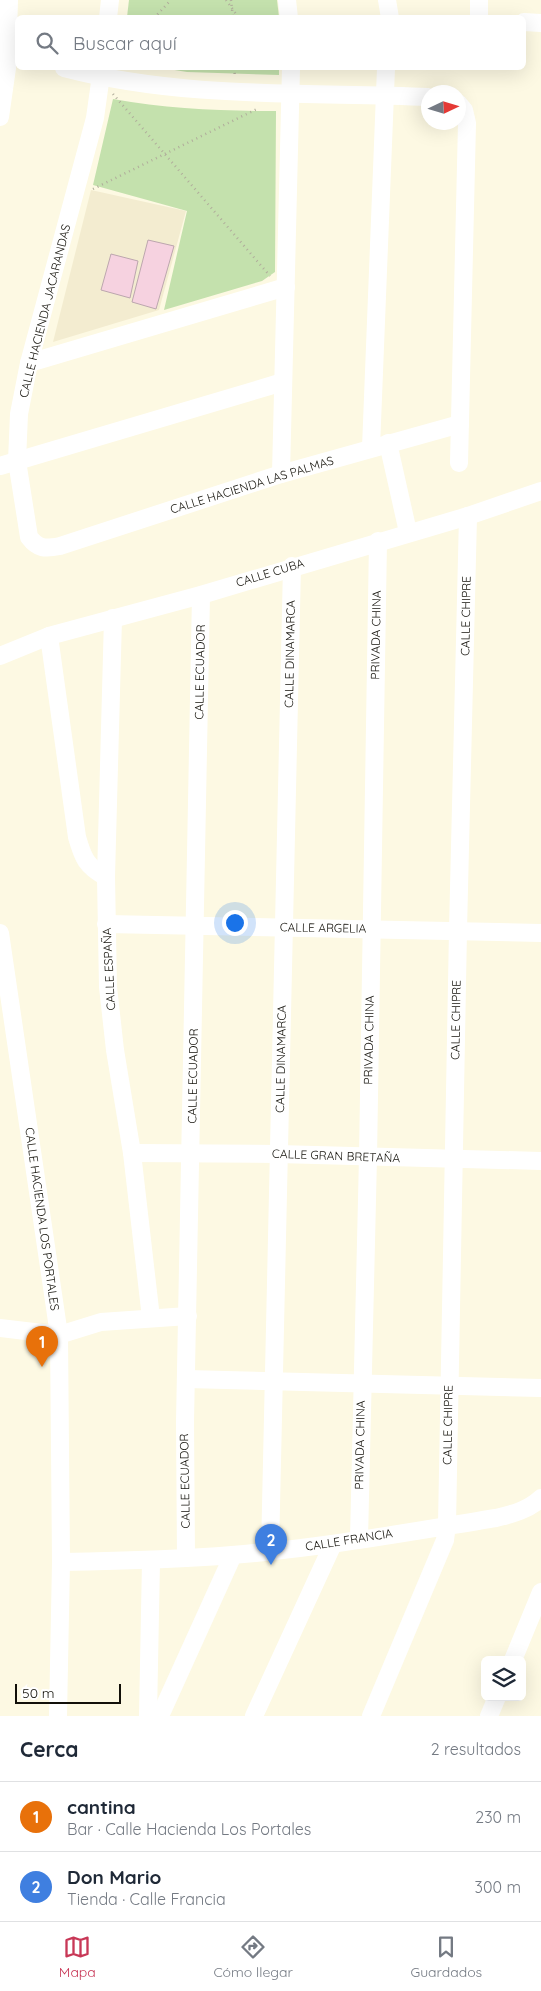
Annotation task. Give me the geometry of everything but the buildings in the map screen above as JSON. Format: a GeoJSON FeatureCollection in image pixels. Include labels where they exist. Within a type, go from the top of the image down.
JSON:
{"type":"FeatureCollection","features":[{"type":"Feature","properties":{"kind":"street"},"geometry":{"type":"LineString","coordinates":[[0,116],[5,92],[9,0]]}},
{"type":"Feature","properties":{"kind":"street"},"geometry":{"type":"LineString","coordinates":[[108,15],[110,0]]}},
{"type":"Feature","properties":{"kind":"street"},"geometry":{"type":"LineString","coordinates":[[287,0],[289,15]]}},
{"type":"Feature","properties":{"kind":"street"},"geometry":{"type":"LineString","coordinates":[[387,0],[390,15]]}},
{"type":"Feature","properties":{"kind":"street"},"geometry":{"type":"LineString","coordinates":[[479,15],[480,0]]}},
{"type":"Feature","properties":{"kind":"street"},"geometry":{"type":"LineString","coordinates":[[526,22],[541,23]]}},
{"type":"Feature","properties":{"kind":"street"},"geometry":{"type":"LineString","coordinates":[[83,70],[102,72],[179,88],[291,95],[421,97]]}},
{"type":"Feature","properties":{"kind":"street"},"geometry":{"type":"LineString","coordinates":[[281,474],[283,382],[280,284],[291,70]]}},
{"type":"Feature","properties":{"kind":"street"},"geometry":{"type":"LineString","coordinates":[[386,70],[379,446],[408,532]]}},
{"type":"Feature","properties":{"kind":"street","name":"CALLE HACIENDA JACARANDAS"},"geometry":{"type":"LineString","coordinates":[[44,549],[35,545],[29,536],[18,461],[19,414],[28,363],[95,118],[102,72]]}},
{"type":"Feature","properties":{"kind":"street"},"geometry":{"type":"LineString","coordinates":[[459,463],[466,119]]}},
{"type":"Feature","properties":{"kind":"street"},"geometry":{"type":"LineString","coordinates":[[28,363],[280,284]]}},
{"type":"Feature","properties":{"kind":"street"},"geometry":{"type":"LineString","coordinates":[[0,466],[283,382]]}},
{"type":"Feature","properties":{"kind":"street","name":"CALLE HACIENDA LAS PALMAS"},"geometry":{"type":"LineString","coordinates":[[44,549],[60,546],[281,474],[460,424]]}},
{"type":"Feature","properties":{"kind":"street","name":"CALLE CUBA"},"geometry":{"type":"LineString","coordinates":[[0,656],[49,636],[201,595],[292,566],[468,516],[541,491]]}},
{"type":"Feature","properties":{"kind":"street","name":"CALLE CHIPRE"},"geometry":{"type":"LineString","coordinates":[[371,1716],[445,1540],[447,1525],[448,1385],[468,516]]}},
{"type":"Feature","properties":{"kind":"street","name":"PRIVADA CHINA"},"geometry":{"type":"LineString","coordinates":[[359,1539],[361,1383],[368,1157],[378,541]]}},
{"type":"Feature","properties":{"kind":"street","name":"CALLE DINAMARCA"},"geometry":{"type":"LineString","coordinates":[[270,1551],[292,566]]}},
{"type":"Feature","properties":{"kind":"street","name":"CALLE ECUADOR"},"geometry":{"type":"LineString","coordinates":[[186,1558],[184,1422],[192,1153],[201,595]]}},
{"type":"Feature","properties":{"kind":"street","name":"CALLE ESPAÑA"},"geometry":{"type":"LineString","coordinates":[[113,618],[106,877],[108,987],[132,1153],[151,1318]]}},
{"type":"Feature","properties":{"kind":"street"},"geometry":{"type":"LineString","coordinates":[[49,636],[77,837],[83,856],[91,869],[106,877]]}},
{"type":"Feature","properties":{"kind":"street","name":"CALLE ARGELIA"},"geometry":{"type":"LineString","coordinates":[[106,924],[541,933]]}},
{"type":"Feature","properties":{"kind":"street","name":"CALLE HACIENDA LOS PORTALES"},"geometry":{"type":"LineString","coordinates":[[0,934],[59,1335],[61,1562],[58,1716]]}},
{"type":"Feature","properties":{"kind":"street","name":"CALLE GRAN BRETAÑA"},"geometry":{"type":"LineString","coordinates":[[132,1153],[278,1154],[541,1161]]}},
{"type":"Feature","properties":{"kind":"street"},"geometry":{"type":"LineString","coordinates":[[0,1328],[59,1335],[101,1322],[188,1316]]}},
{"type":"Feature","properties":{"kind":"street"},"geometry":{"type":"LineString","coordinates":[[186,1379],[541,1388]]}},
{"type":"Feature","properties":{"kind":"street","name":"CALLE FRANCIA"},"geometry":{"type":"LineString","coordinates":[[61,1562],[151,1561],[234,1555],[333,1544],[515,1514],[533,1505],[541,1498]]}},
{"type":"Feature","properties":{"kind":"street"},"geometry":{"type":"LineString","coordinates":[[254,1716],[333,1544]]}},
{"type":"Feature","properties":{"kind":"street"},"geometry":{"type":"LineString","coordinates":[[160,1716],[234,1555]]}},
{"type":"Feature","properties":{"kind":"street"},"geometry":{"type":"LineString","coordinates":[[148,1716],[151,1561]]}},
{"type":"Feature","properties":{"kind":"street"},"geometry":{"type":"LineString","coordinates":[[514,1656],[541,1592]]}},
{"type":"Feature","properties":{"kind":"street"},"geometry":{"type":"LineString","coordinates":[[489,1716],[495,1701]]}},
{"type":"Feature","properties":{"kind":"path"},"geometry":{"type":"LineString","coordinates":[[157,15],[171,0]]}},
{"type":"Feature","properties":{"kind":"path"},"geometry":{"type":"LineString","coordinates":[[226,0],[237,15]]}},
{"type":"Feature","properties":{"kind":"path"},"geometry":{"type":"LineString","coordinates":[[231,0],[233,15]]}},
{"type":"Feature","properties":{"kind":"path"},"geometry":{"type":"LineString","coordinates":[[234,70],[235,78]]}},
{"type":"Feature","properties":{"kind":"path"},"geometry":{"type":"LineString","coordinates":[[112,93],[122,96]]}},
{"type":"Feature","properties":{"kind":"path"},"geometry":{"type":"LineString","coordinates":[[110,102],[112,93]]}},
{"type":"Feature","properties":{"kind":"path"},"geometry":{"type":"LineString","coordinates":[[112,93],[280,284]]}},
{"type":"Feature","properties":{"kind":"path"},"geometry":{"type":"LineString","coordinates":[[86,192],[263,107],[254,107]]}},
{"type":"Feature","properties":{"kind":"shaded area"},"geometry":{"type":"Polygon","coordinates":[[[91,190],[186,211],[159,310],[53,342],[91,190]]]}},
{"type":"Feature","properties":{"kind":"green space"},"geometry":{"type":"Polygon","coordinates":[[[129,0],[277,0],[279,15],[127,15],[129,0]]]}},
{"type":"Feature","properties":{"kind":"green space"},"geometry":{"type":"Polygon","coordinates":[[[174,70],[279,70],[279,75],[174,70]]]}},
{"type":"Feature","properties":{"kind":"green space"},"geometry":{"type":"Polygon","coordinates":[[[113,99],[194,109],[276,111],[275,272],[262,281],[164,310],[187,211],[93,185],[113,99]]]}},
{"type":"Feature","properties":{"kind":"place","name":"cantina"},"geometry":{"type":"Point","coordinates":[42,1367]}},
{"type":"Feature","properties":{"kind":"place","name":"Don Mario"},"geometry":{"type":"Point","coordinates":[271,1565]}}]}
